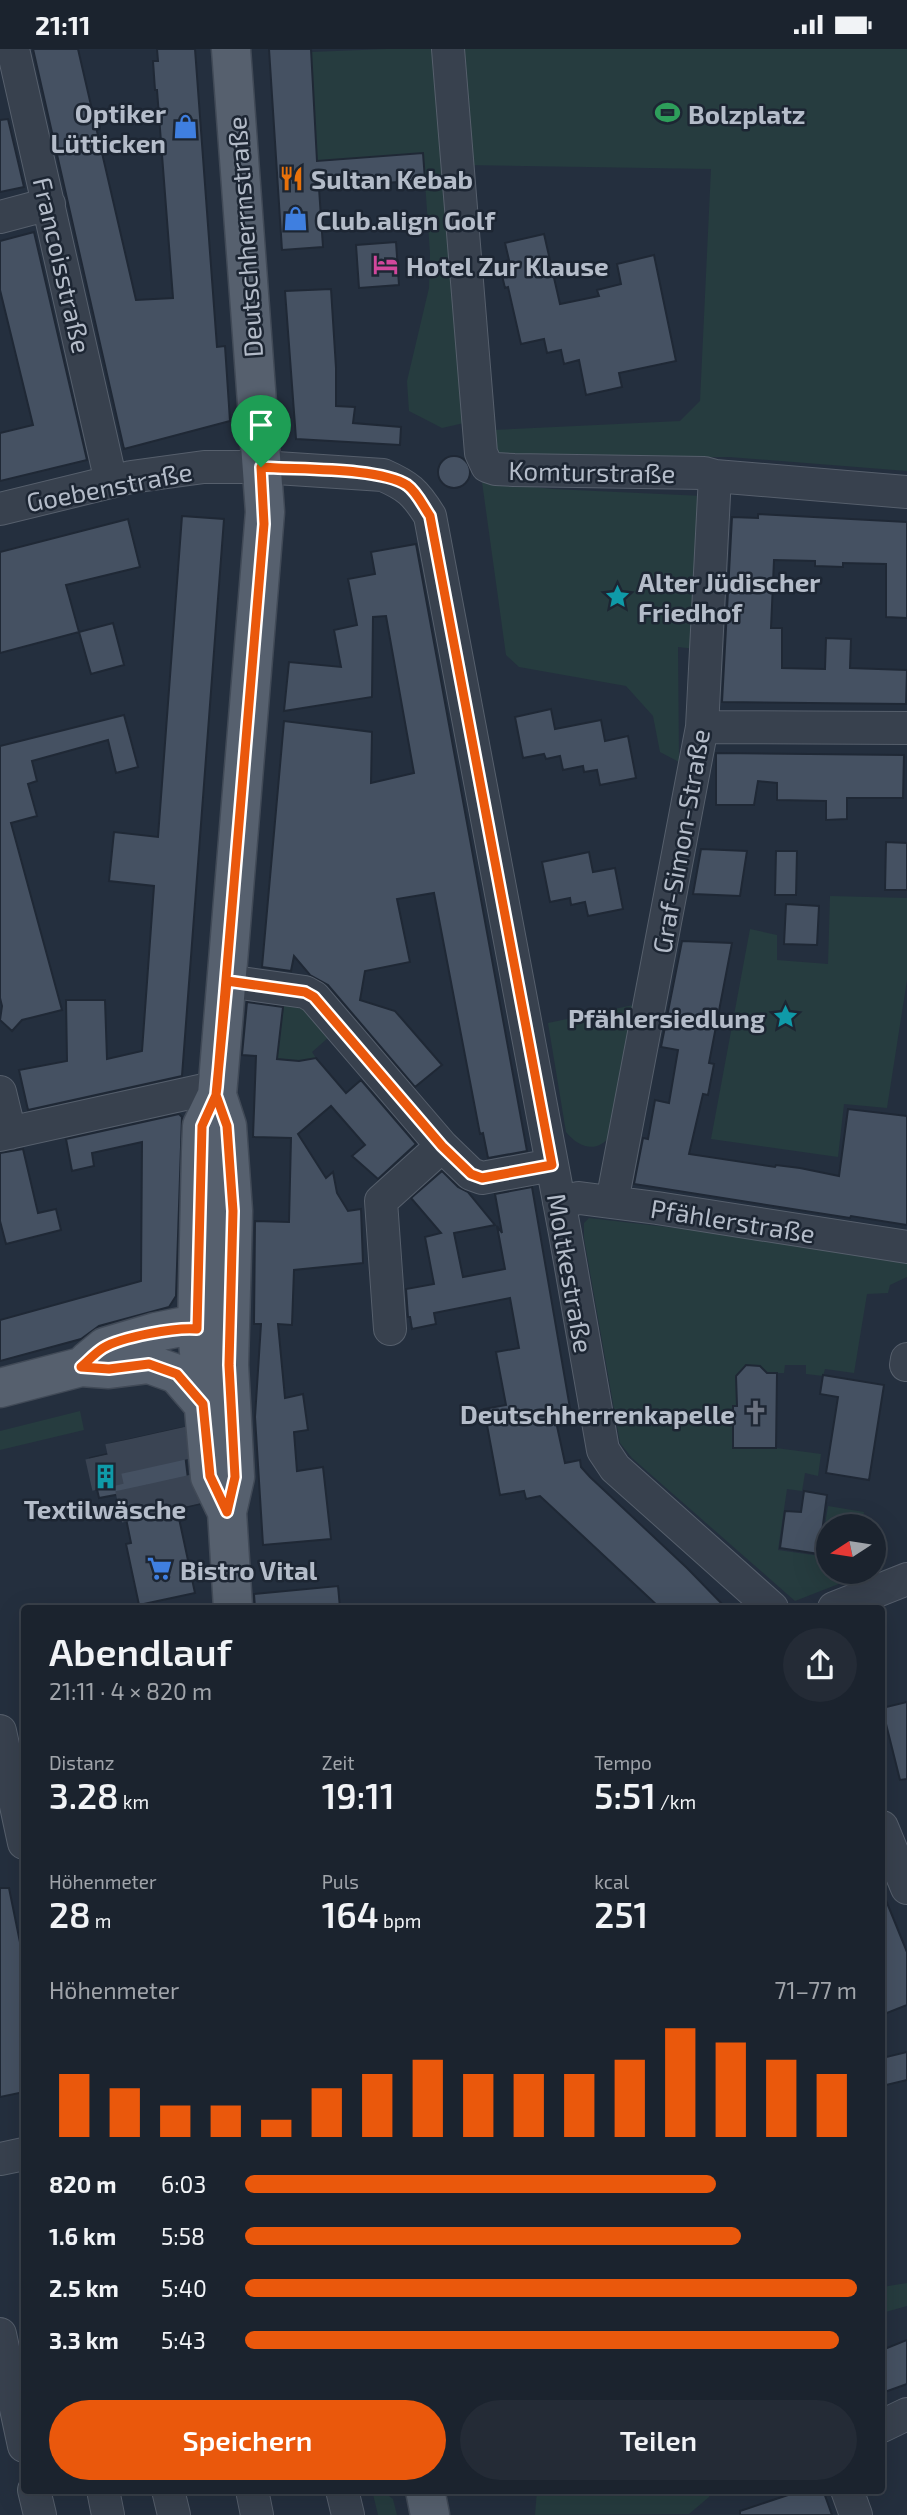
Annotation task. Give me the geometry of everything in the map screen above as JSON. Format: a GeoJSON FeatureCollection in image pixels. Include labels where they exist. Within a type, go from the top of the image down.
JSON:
{"type":"FeatureCollection","features":[{"type":"Feature","properties":{"kind":"main road","name":"Deutschherrnstraße"},"geometry":{"type":"LineString","coordinates":[[217,1091],[264,524],[231,49]]}},
{"type":"Feature","properties":{"kind":"main road"},"geometry":{"type":"LineString","coordinates":[[217,1091],[227,1126],[231,1161],[214,1340],[203,1404],[210,1476],[227,1512]]}},
{"type":"Feature","properties":{"kind":"main road"},"geometry":{"type":"LineString","coordinates":[[81,1367],[104,1347],[156,1332],[181,1327],[214,1340]]}},
{"type":"Feature","properties":{"kind":"main road"},"geometry":{"type":"LineString","coordinates":[[214,1340],[235,1477],[227,1512],[233,1605]]}},
{"type":"Feature","properties":{"kind":"main road"},"geometry":{"type":"LineString","coordinates":[[0,1388],[81,1367],[109,1369],[149,1364],[177,1374],[203,1404]]}},
{"type":"Feature","properties":{"kind":"street","name":"Francoisstraße"},"geometry":{"type":"LineString","coordinates":[[13,49],[111,482]]}},
{"type":"Feature","properties":{"kind":"street","name":"Komturstraße"},"geometry":{"type":"LineString","coordinates":[[448,49],[481,453],[487,466],[514,470],[704,473],[907,492]]}},
{"type":"Feature","properties":{"kind":"street"},"geometry":{"type":"LineString","coordinates":[[0,217],[49,204]]}},
{"type":"Feature","properties":{"kind":"street","name":"Goebenstraße"},"geometry":{"type":"LineString","coordinates":[[0,509],[111,482],[204,467],[261,467]]}},
{"type":"Feature","properties":{"kind":"street","name":"Moltkestraße"},"geometry":{"type":"LineString","coordinates":[[261,467],[383,475],[408,486],[430,516],[603,1450],[615,1468],[769,1605]]}},
{"type":"Feature","properties":{"kind":"street","name":"Graf-Simon-Straße"},"geometry":{"type":"LineString","coordinates":[[612,1202],[702,727],[715,476]]}},
{"type":"Feature","properties":{"kind":"street"},"geometry":{"type":"LineString","coordinates":[[702,727],[907,728]]}},
{"type":"Feature","properties":{"kind":"street"},"geometry":{"type":"LineString","coordinates":[[227,981],[305,992],[314,997],[442,1146],[471,1174],[482,1178],[552,1165]]}},
{"type":"Feature","properties":{"kind":"street"},"geometry":{"type":"LineString","coordinates":[[0,1092],[5,1134],[217,1091]]}},
{"type":"Feature","properties":{"kind":"street"},"geometry":{"type":"LineString","coordinates":[[390,1329],[381,1201],[442,1146]]}},
{"type":"Feature","properties":{"kind":"street","name":"Pfählerstraße"},"geometry":{"type":"LineString","coordinates":[[559,1202],[579,1199],[612,1202],[907,1247]]}},
{"type":"Feature","properties":{"kind":"street"},"geometry":{"type":"LineString","coordinates":[[842,1605],[907,1579]]}},
{"type":"Feature","properties":{"kind":"street"},"geometry":{"type":"LineString","coordinates":[[0,1731],[21,1829]]}},
{"type":"Feature","properties":{"kind":"street"},"geometry":{"type":"LineString","coordinates":[[885,1834],[907,1888]]}},
{"type":"Feature","properties":{"kind":"street"},"geometry":{"type":"LineString","coordinates":[[0,2159],[21,2155]]}},
{"type":"Feature","properties":{"kind":"street"},"geometry":{"type":"LineString","coordinates":[[0,2334],[21,2432]]}},
{"type":"Feature","properties":{"kind":"street"},"geometry":{"type":"LineString","coordinates":[[885,2425],[907,2414]]}},
{"type":"Feature","properties":{"kind":"street"},"geometry":{"type":"LineString","coordinates":[[35,2494],[40,2515]]}},
{"type":"Feature","properties":{"kind":"street"},"geometry":{"type":"LineString","coordinates":[[104,2494],[108,2515]]}},
{"type":"Feature","properties":{"kind":"street"},"geometry":{"type":"LineString","coordinates":[[169,2494],[174,2515]]}},
{"type":"Feature","properties":{"kind":"street"},"geometry":{"type":"LineString","coordinates":[[253,2494],[257,2515]]}},
{"type":"Feature","properties":{"kind":"street"},"geometry":{"type":"LineString","coordinates":[[343,2494],[348,2515]]}},
{"type":"Feature","properties":{"kind":"street"},"geometry":{"type":"LineString","coordinates":[[848,2494],[856,2515]]}},
{"type":"Feature","properties":{"kind":"green space"},"geometry":{"type":"Polygon","coordinates":[[[434,49],[464,423],[442,428],[409,411],[407,381],[429,288],[430,253],[423,154],[317,161],[311,52],[434,49]]]}},
{"type":"Feature","properties":{"kind":"green space"},"geometry":{"type":"Polygon","coordinates":[[[460,49],[907,49],[907,471],[729,457],[494,459],[492,430],[680,421],[700,401],[711,169],[466,165],[460,49]]]}},
{"type":"Feature","properties":{"kind":"green space"},"geometry":{"type":"Polygon","coordinates":[[[482,482],[553,489],[703,496],[696,649],[678,647],[679,762],[660,752],[653,716],[626,686],[519,667],[506,655],[482,482]]]}},
{"type":"Feature","properties":{"kind":"green space"},"geometry":{"type":"Polygon","coordinates":[[[830,896],[907,898],[907,980],[887,1108],[844,1104],[838,1157],[711,1139],[750,929],[777,935],[777,960],[828,964],[830,896]]]}},
{"type":"Feature","properties":{"kind":"green space"},"geometry":{"type":"Polygon","coordinates":[[[638,1004],[611,1135],[600,1145],[582,1145],[566,1132],[548,1023],[638,1004]]]}},
{"type":"Feature","properties":{"kind":"green space"},"geometry":{"type":"Polygon","coordinates":[[[284,1005],[307,1010],[329,1037],[312,1052],[316,1058],[299,1061],[277,1059],[284,1005]]]}},
{"type":"Feature","properties":{"kind":"green space"},"geometry":{"type":"Polygon","coordinates":[[[589,1218],[806,1243],[907,1264],[907,1277],[890,1285],[888,1293],[867,1294],[854,1373],[825,1369],[823,1376],[806,1374],[806,1365],[785,1365],[784,1373],[768,1373],[760,1366],[746,1365],[737,1406],[733,1406],[733,1447],[776,1448],[821,1454],[818,1476],[805,1473],[802,1491],[787,1489],[778,1550],[816,1555],[816,1584],[839,1584],[795,1601],[632,1458],[620,1443],[584,1238],[584,1223],[589,1218]]]}},
{"type":"Feature","properties":{"kind":"green space"},"geometry":{"type":"Polygon","coordinates":[[[80,1411],[84,1430],[0,1450],[0,1431],[80,1411]]]}},
{"type":"Feature","properties":{"kind":"green space"},"geometry":{"type":"Polygon","coordinates":[[[828,1506],[864,1514],[827,1514],[828,1506]]]}},
{"type":"Feature","properties":{"kind":"green space"},"geometry":{"type":"Polygon","coordinates":[[[907,2283],[907,2306],[885,2312],[885,2287],[907,2283]]]}},
{"type":"Feature","properties":{"kind":"green space"},"geometry":{"type":"Polygon","coordinates":[[[373,2494],[386,2494],[393,2499],[397,2515],[378,2515],[373,2494]]]}},
{"type":"Feature","properties":{"kind":"green space"},"geometry":{"type":"Polygon","coordinates":[[[537,2494],[710,2494],[689,2514],[535,2515],[537,2494]]]}},
{"type":"Feature","properties":{"kind":"building"},"geometry":{"type":"Polygon","coordinates":[[[33,49],[78,49],[136,300],[173,298],[153,61],[158,61],[157,49],[195,49],[217,347],[225,346],[230,421],[124,449],[33,49]]]}},
{"type":"Feature","properties":{"kind":"building"},"geometry":{"type":"Polygon","coordinates":[[[269,49],[311,49],[317,161],[423,153],[425,180],[319,188],[323,247],[282,250],[269,49]]]}},
{"type":"Feature","properties":{"kind":"building"},"geometry":{"type":"Polygon","coordinates":[[[8,119],[24,187],[0,192],[0,120],[8,119]]]}},
{"type":"Feature","properties":{"kind":"building"},"geometry":{"type":"Polygon","coordinates":[[[34,232],[87,460],[0,481],[0,433],[33,425],[0,290],[0,241],[34,232]]]}},
{"type":"Feature","properties":{"kind":"building"},"geometry":{"type":"Polygon","coordinates":[[[544,234],[560,304],[599,296],[597,290],[621,284],[617,264],[654,255],[676,361],[619,373],[622,387],[586,395],[579,360],[564,364],[561,350],[547,353],[544,339],[521,344],[508,287],[505,288],[499,263],[509,260],[505,243],[544,234]]]}},
{"type":"Feature","properties":{"kind":"building"},"geometry":{"type":"Polygon","coordinates":[[[396,242],[399,285],[359,288],[356,245],[396,242]]]}},
{"type":"Feature","properties":{"kind":"building"},"geometry":{"type":"Polygon","coordinates":[[[331,289],[336,406],[355,407],[353,423],[401,427],[400,445],[296,439],[285,291],[331,289]]]}},
{"type":"Feature","properties":{"kind":"building"},"geometry":{"type":"Polygon","coordinates":[[[454,456],[466,460],[470,472],[466,484],[454,488],[442,484],[438,472],[442,460],[454,456]]]}},
{"type":"Feature","properties":{"kind":"building"},"geometry":{"type":"Polygon","coordinates":[[[758,514],[907,522],[907,618],[886,617],[886,564],[843,563],[843,567],[815,566],[815,561],[774,560],[771,628],[782,628],[782,668],[825,669],[826,638],[851,639],[850,668],[907,670],[906,704],[722,702],[732,517],[758,518],[758,514]]]}},
{"type":"Feature","properties":{"kind":"building"},"geometry":{"type":"Polygon","coordinates":[[[182,516],[224,519],[182,1076],[28,1110],[19,1070],[67,1061],[66,1000],[105,1000],[107,1059],[142,1051],[154,886],[109,881],[114,832],[158,837],[182,516]]]}},
{"type":"Feature","properties":{"kind":"building"},"geometry":{"type":"Polygon","coordinates":[[[128,519],[140,567],[66,585],[79,632],[0,653],[0,552],[128,519]]]}},
{"type":"Feature","properties":{"kind":"building"},"geometry":{"type":"Polygon","coordinates":[[[416,544],[527,1151],[488,1158],[483,1133],[480,1134],[434,893],[397,899],[410,962],[365,971],[360,1000],[395,1011],[442,1065],[415,1087],[328,985],[310,975],[294,956],[291,971],[262,967],[284,721],[372,732],[371,783],[414,773],[386,616],[373,617],[372,697],[284,711],[289,662],[341,667],[334,630],[357,625],[348,579],[375,574],[371,552],[416,544]]]}},
{"type":"Feature","properties":{"kind":"building"},"geometry":{"type":"Polygon","coordinates":[[[113,623],[124,665],[91,674],[79,632],[113,623]]]}},
{"type":"Feature","properties":{"kind":"building"},"geometry":{"type":"Polygon","coordinates":[[[551,709],[555,729],[601,720],[605,741],[628,736],[636,778],[600,785],[597,770],[584,772],[583,766],[563,770],[560,756],[546,759],[544,754],[523,758],[515,717],[551,709]]]}},
{"type":"Feature","properties":{"kind":"building"},"geometry":{"type":"Polygon","coordinates":[[[124,715],[138,767],[116,773],[108,740],[32,761],[37,781],[28,784],[37,816],[11,823],[62,1010],[22,1020],[12,1031],[0,1020],[0,746],[124,715]]]}},
{"type":"Feature","properties":{"kind":"building"},"geometry":{"type":"Polygon","coordinates":[[[716,753],[904,755],[903,798],[847,798],[847,819],[826,820],[826,801],[777,800],[777,783],[758,781],[754,805],[716,805],[716,753]]]}},
{"type":"Feature","properties":{"kind":"building"},"geometry":{"type":"Polygon","coordinates":[[[886,842],[907,843],[907,890],[885,890],[886,842]]]}},
{"type":"Feature","properties":{"kind":"building"},"geometry":{"type":"Polygon","coordinates":[[[701,849],[747,851],[740,896],[693,894],[701,849]]]}},
{"type":"Feature","properties":{"kind":"building"},"geometry":{"type":"Polygon","coordinates":[[[776,851],[797,851],[796,895],[775,895],[776,851]]]}},
{"type":"Feature","properties":{"kind":"building"},"geometry":{"type":"Polygon","coordinates":[[[589,852],[593,872],[615,868],[623,909],[588,916],[585,902],[571,905],[570,898],[550,902],[542,862],[589,852]]]}},
{"type":"Feature","properties":{"kind":"building"},"geometry":{"type":"Polygon","coordinates":[[[786,904],[819,906],[817,945],[784,944],[786,904]]]}},
{"type":"Feature","properties":{"kind":"building"},"geometry":{"type":"Polygon","coordinates":[[[682,941],[732,943],[709,1063],[714,1064],[708,1095],[703,1094],[689,1154],[775,1167],[800,1168],[839,1176],[848,1109],[907,1116],[907,1225],[634,1184],[643,1138],[648,1139],[655,1100],[669,1103],[678,1050],[661,1047],[682,941]]]}},
{"type":"Feature","properties":{"kind":"building"},"geometry":{"type":"Polygon","coordinates":[[[247,1002],[283,1007],[277,1059],[299,1061],[316,1058],[346,1093],[361,1080],[416,1144],[378,1179],[352,1156],[365,1145],[331,1106],[298,1134],[326,1178],[333,1172],[337,1193],[348,1211],[361,1209],[363,1263],[294,1270],[292,1325],[278,1324],[285,1398],[303,1394],[308,1430],[294,1432],[297,1471],[323,1467],[331,1539],[263,1545],[255,1417],[261,1324],[254,1324],[255,1221],[289,1222],[291,1138],[253,1137],[256,1056],[242,1055],[247,1002]]]}},
{"type":"Feature","properties":{"kind":"building"},"geometry":{"type":"Polygon","coordinates":[[[179,1114],[182,1117],[176,1296],[169,1307],[99,1326],[81,1339],[0,1361],[0,1320],[141,1281],[142,1142],[92,1153],[94,1166],[72,1171],[66,1139],[179,1114]]]}},
{"type":"Feature","properties":{"kind":"building"},"geometry":{"type":"Polygon","coordinates":[[[23,1149],[38,1213],[56,1209],[61,1230],[6,1244],[0,1221],[0,1153],[23,1149]]]}},
{"type":"Feature","properties":{"kind":"building"},"geometry":{"type":"Polygon","coordinates":[[[442,1171],[458,1187],[468,1192],[495,1225],[454,1233],[463,1277],[505,1269],[497,1226],[502,1233],[495,1194],[532,1187],[571,1414],[555,1417],[565,1463],[580,1460],[581,1467],[590,1477],[723,1605],[657,1605],[540,1496],[526,1499],[524,1491],[500,1495],[484,1409],[506,1405],[496,1352],[519,1348],[510,1298],[434,1313],[436,1324],[412,1329],[408,1317],[406,1289],[434,1284],[425,1237],[441,1233],[411,1198],[442,1171]]]}},
{"type":"Feature","properties":{"kind":"building","name":"Deutschherrenkapelle"},"geometry":{"type":"Polygon","coordinates":[[[746,1365],[760,1366],[767,1373],[777,1373],[776,1448],[733,1448],[733,1406],[737,1406],[736,1376],[746,1365]]]}},
{"type":"Feature","properties":{"kind":"building"},"geometry":{"type":"Polygon","coordinates":[[[823,1375],[884,1385],[869,1480],[826,1473],[838,1397],[820,1394],[823,1375]]]}},
{"type":"Feature","properties":{"kind":"building"},"geometry":{"type":"Polygon","coordinates":[[[182,1428],[188,1479],[199,1504],[177,1509],[195,1593],[139,1605],[126,1544],[131,1543],[121,1494],[99,1498],[90,1458],[112,1453],[110,1444],[182,1428]]]}},
{"type":"Feature","properties":{"kind":"building"},"geometry":{"type":"Polygon","coordinates":[[[804,1491],[827,1495],[824,1514],[816,1514],[816,1554],[780,1548],[785,1511],[801,1512],[804,1491]]]}},
{"type":"Feature","properties":{"kind":"building"},"geometry":{"type":"Polygon","coordinates":[[[338,1586],[340,1605],[255,1605],[254,1594],[338,1586]]]}},
{"type":"Feature","properties":{"kind":"building"},"geometry":{"type":"Polygon","coordinates":[[[907,1702],[907,1779],[900,1780],[885,1720],[885,1707],[907,1702]]]}},
{"type":"Feature","properties":{"kind":"building"},"geometry":{"type":"Polygon","coordinates":[[[0,1888],[9,1888],[21,1947],[21,2093],[0,2097],[0,1888]]]}},
{"type":"Feature","properties":{"kind":"building"},"geometry":{"type":"Polygon","coordinates":[[[885,1898],[907,1952],[907,2005],[885,2014],[885,1898]]]}},
{"type":"Feature","properties":{"kind":"building"},"geometry":{"type":"Polygon","coordinates":[[[907,2052],[907,2080],[885,2085],[885,2057],[907,2052]]]}},
{"type":"Feature","properties":{"kind":"building"},"geometry":{"type":"Polygon","coordinates":[[[907,2340],[907,2384],[885,2392],[885,2349],[907,2340]]]}},
{"type":"Feature","properties":{"kind":"building"},"geometry":{"type":"Polygon","coordinates":[[[791,2494],[824,2494],[832,2515],[740,2515],[740,2511],[791,2494]]]}},
{"type":"Feature","properties":{"kind":"tunnel"},"geometry":{"type":"LineString","coordinates":[[171,1430],[188,1506]]}},
{"type":"Feature","properties":{"kind":"tunnel"},"geometry":{"type":"LineString","coordinates":[[144,1436],[164,1525]]}},
{"type":"Feature","properties":{"kind":"tunnel"},"geometry":{"type":"LineString","coordinates":[[121,1441],[140,1530]]}},
{"type":"Feature","properties":{"kind":"tunnel"},"geometry":{"type":"LineString","coordinates":[[101,1456],[110,1496]]}},
{"type":"Feature","properties":{"kind":"place","name":"Bolzplatz"},"geometry":{"type":"Point","coordinates":[668,113]}},
{"type":"Feature","properties":{"kind":"place","name":"Optiker Lütticken"},"geometry":{"type":"Point","coordinates":[186,127]}},
{"type":"Feature","properties":{"kind":"place","name":"Sultan Kebab"},"geometry":{"type":"Point","coordinates":[291,178]}},
{"type":"Feature","properties":{"kind":"place","name":"Club.align Golf"},"geometry":{"type":"Point","coordinates":[296,219]}},
{"type":"Feature","properties":{"kind":"place","name":"Hotel Zur Klause"},"geometry":{"type":"Point","coordinates":[386,265]}},
{"type":"Feature","properties":{"kind":"place","name":"Alter Jüdischer Friedhof"},"geometry":{"type":"Point","coordinates":[618,596]}},
{"type":"Feature","properties":{"kind":"place","name":"Pfählersiedlung"},"geometry":{"type":"Point","coordinates":[785,1017]}},
{"type":"Feature","properties":{"kind":"place","name":"Deutschherrenkapelle"},"geometry":{"type":"Point","coordinates":[755,1413]}},
{"type":"Feature","properties":{"kind":"place","name":"Textilwäsche"},"geometry":{"type":"Point","coordinates":[105,1476]}},
{"type":"Feature","properties":{"kind":"place","name":"Bistro Vital"},"geometry":{"type":"Point","coordinates":[160,1569]}},
{"type":"Feature","properties":{"kind":"route"},"geometry":{"type":"LineString","coordinates":[[261,467],[265,512],[227,981],[217,1087],[216,1095],[202,1126],[197,1329],[181,1327],[104,1347],[81,1367],[109,1369],[149,1364],[177,1374],[203,1404],[210,1476],[227,1512],[235,1477],[229,1365],[233,1211],[227,1126],[216,1095],[227,981],[305,992],[314,997],[442,1146],[471,1174],[482,1178],[552,1165],[430,516],[408,486],[383,475],[261,467]]}}]}
